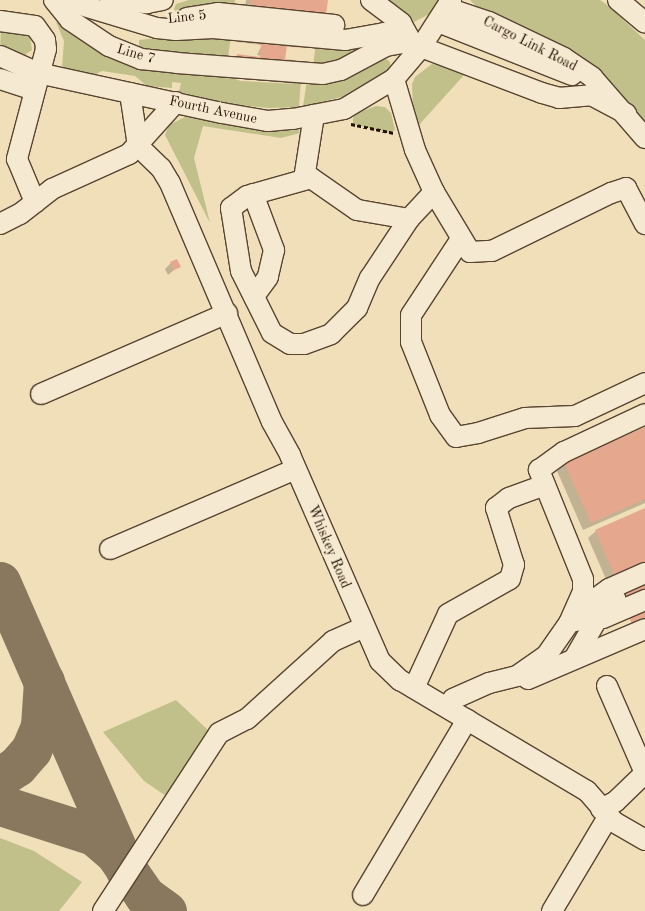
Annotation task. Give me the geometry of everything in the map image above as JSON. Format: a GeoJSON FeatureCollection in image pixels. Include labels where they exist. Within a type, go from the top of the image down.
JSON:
{"type":"FeatureCollection","features":[{"type":"Feature","properties":{"kind":"lane","name":"Line 7"},"geometry":{"type":"LineString","coordinates":[[54,0],[70,20],[90,36],[142,59],[323,74],[341,70],[386,46],[416,44]]}},
{"type":"Feature","properties":{"kind":"lane"},"geometry":{"type":"LineString","coordinates":[[72,2],[106,0]]}},
{"type":"Feature","properties":{"kind":"lane"},"geometry":{"type":"LineString","coordinates":[[110,0],[147,3],[163,0]]}},
{"type":"Feature","properties":{"kind":"lane"},"geometry":{"type":"LineString","coordinates":[[371,0],[402,23],[416,44]]}},
{"type":"Feature","properties":{"kind":"lane"},"geometry":{"type":"LineString","coordinates":[[618,0],[645,23]]}},
{"type":"Feature","properties":{"kind":"lane","name":"Line 5"},"geometry":{"type":"LineString","coordinates":[[72,2],[132,20],[218,14],[241,23],[384,33],[542,93],[559,98],[591,96],[626,114]]}},
{"type":"Feature","properties":{"kind":"lane"},"geometry":{"type":"LineString","coordinates":[[446,10],[602,88],[645,138]]}},
{"type":"Feature","properties":{"kind":"lane","name":"Fourth Avenue"},"geometry":{"type":"LineString","coordinates":[[0,56],[36,81],[130,93],[268,121],[344,109],[394,78],[416,44],[446,10]]}},
{"type":"Feature","properties":{"kind":"lane"},"geometry":{"type":"LineString","coordinates":[[0,21],[27,23],[41,33],[46,49],[36,81],[17,159],[35,202]]}},
{"type":"Feature","properties":{"kind":"lane"},"geometry":{"type":"LineString","coordinates":[[394,78],[404,120],[434,192],[470,252],[492,251],[611,193],[626,188],[645,224]]}},
{"type":"Feature","properties":{"kind":"lane"},"geometry":{"type":"LineString","coordinates":[[0,79],[36,81]]}},
{"type":"Feature","properties":{"kind":"lane"},"geometry":{"type":"LineString","coordinates":[[130,93],[138,146]]}},
{"type":"Feature","properties":{"kind":"lane"},"geometry":{"type":"LineString","coordinates":[[0,224],[52,189],[120,159],[138,146],[176,102]]}},
{"type":"Feature","properties":{"kind":"lane"},"geometry":{"type":"LineString","coordinates":[[304,179],[314,115]]}},
{"type":"Feature","properties":{"kind":"lane","name":"Whiskey Road"},"geometry":{"type":"LineString","coordinates":[[138,146],[160,168],[170,183],[272,422],[296,468],[364,627],[388,671],[587,791],[605,813],[645,840]]}},
{"type":"Feature","properties":{"kind":"lane"},"geometry":{"type":"LineString","coordinates":[[410,219],[357,210],[311,178],[253,194],[231,208],[241,271],[272,333],[290,344],[304,344],[331,334],[357,308],[370,278],[410,219],[434,192]]}},
{"type":"Feature","properties":{"kind":"lane"},"geometry":{"type":"LineString","coordinates":[[253,194],[274,250],[268,277],[254,296]]}},
{"type":"Feature","properties":{"kind":"lane"},"geometry":{"type":"LineString","coordinates":[[461,239],[411,315],[411,342],[440,415],[456,436],[478,433],[525,418],[575,416],[645,383]]}},
{"type":"Feature","properties":{"kind":"lane"},"geometry":{"type":"LineString","coordinates":[[41,394],[227,313]]}},
{"type":"Feature","properties":{"kind":"lane"},"geometry":{"type":"LineString","coordinates":[[448,708],[453,699],[489,683],[518,676],[546,656],[569,623],[583,590],[583,579],[540,470],[564,452],[645,414]]}},
{"type":"Feature","properties":{"kind":"lane"},"geometry":{"type":"LineString","coordinates":[[110,550],[296,468]]}},
{"type":"Feature","properties":{"kind":"lane"},"geometry":{"type":"LineString","coordinates":[[414,688],[448,614],[510,579],[514,565],[496,508],[509,498],[545,485]]}},
{"type":"Feature","properties":{"kind":"lane"},"geometry":{"type":"LineString","coordinates":[[565,663],[567,649],[577,618],[595,599],[645,574]]}},
{"type":"Feature","properties":{"kind":"lane"},"geometry":{"type":"LineString","coordinates":[[565,663],[593,622],[614,600],[645,586]]}},
{"type":"Feature","properties":{"kind":"lane"},"geometry":{"type":"LineString","coordinates":[[593,622],[645,600]]}},
{"type":"Feature","properties":{"kind":"lane"},"geometry":{"type":"LineString","coordinates":[[103,911],[219,733],[247,719],[333,641],[364,627]]}},
{"type":"Feature","properties":{"kind":"lane"},"geometry":{"type":"LineString","coordinates":[[489,683],[500,688],[512,686],[645,628]]}},
{"type":"Feature","properties":{"kind":"lane"},"geometry":{"type":"LineString","coordinates":[[552,911],[605,813],[645,773],[607,686]]}},
{"type":"Feature","properties":{"kind":"lane"},"geometry":{"type":"LineString","coordinates":[[363,895],[468,720]]}},
{"type":"Feature","properties":{"kind":"path"},"geometry":{"type":"LineString","coordinates":[[348,119],[352,125],[390,135],[395,133]]}},
{"type":"Feature","properties":{"kind":"shaded area"},"geometry":{"type":"Polygon","coordinates":[[[189,0],[235,0],[233,13],[177,13],[174,9],[176,4],[189,0]]]}},
{"type":"Feature","properties":{"kind":"shaded area"},"geometry":{"type":"Polygon","coordinates":[[[375,0],[440,0],[435,11],[414,22],[400,19],[375,0]]]}},
{"type":"Feature","properties":{"kind":"shaded area"},"geometry":{"type":"Polygon","coordinates":[[[470,0],[600,0],[606,4],[645,40],[645,127],[634,113],[485,15],[470,0]]]}},
{"type":"Feature","properties":{"kind":"shaded area"},"geometry":{"type":"Polygon","coordinates":[[[56,22],[241,81],[293,84],[295,80],[301,80],[299,107],[268,108],[231,104],[179,92],[181,83],[172,82],[172,88],[147,86],[135,76],[102,71],[94,75],[62,68],[64,41],[56,22]]]}},
{"type":"Feature","properties":{"kind":"shaded area"},"geometry":{"type":"Polygon","coordinates":[[[1,30],[22,31],[30,36],[32,50],[22,57],[0,51],[1,30]]]}},
{"type":"Feature","properties":{"kind":"shaded area"},"geometry":{"type":"Polygon","coordinates":[[[194,34],[231,36],[227,64],[139,49],[139,40],[194,34]]]}},
{"type":"Feature","properties":{"kind":"shaded area"},"geometry":{"type":"Polygon","coordinates":[[[316,43],[369,46],[312,73],[316,43]]]}},
{"type":"Feature","properties":{"kind":"shaded area"},"geometry":{"type":"Polygon","coordinates":[[[385,58],[390,62],[390,70],[346,98],[341,97],[303,107],[307,80],[385,58]]]}},
{"type":"Feature","properties":{"kind":"shaded area"},"geometry":{"type":"Polygon","coordinates":[[[432,64],[462,69],[464,75],[419,125],[413,109],[412,84],[415,77],[432,64]]]}},
{"type":"Feature","properties":{"kind":"shaded area"},"geometry":{"type":"Polygon","coordinates":[[[376,106],[385,107],[391,113],[395,130],[390,133],[353,124],[353,118],[357,113],[376,106]]]}},
{"type":"Feature","properties":{"kind":"shaded area"},"geometry":{"type":"Polygon","coordinates":[[[189,115],[264,131],[299,130],[300,133],[281,138],[203,126],[194,158],[210,223],[165,135],[169,125],[189,115]]]}},
{"type":"Feature","properties":{"kind":"shaded area"},"geometry":{"type":"Polygon","coordinates":[[[176,700],[209,731],[166,796],[144,781],[103,732],[176,700]]]}},
{"type":"Feature","properties":{"kind":"shaded area"},"geometry":{"type":"Polygon","coordinates":[[[0,838],[34,851],[82,882],[59,911],[0,911],[0,838]]]}},
{"type":"Feature","properties":{"kind":"building"},"geometry":{"type":"Polygon","coordinates":[[[251,0],[328,0],[326,16],[305,14],[302,48],[287,46],[285,59],[301,61],[298,83],[235,76],[237,54],[260,57],[261,44],[239,41],[243,8],[250,9],[251,0]]]}},
{"type":"Feature","properties":{"kind":"building"},"geometry":{"type":"Polygon","coordinates":[[[177,259],[181,267],[174,270],[170,262],[177,259]]]}},
{"type":"Feature","properties":{"kind":"building"},"geometry":{"type":"Polygon","coordinates":[[[645,427],[645,499],[591,523],[564,463],[645,427]]]}},
{"type":"Feature","properties":{"kind":"building"},"geometry":{"type":"Polygon","coordinates":[[[645,508],[645,566],[616,579],[595,530],[645,508]]]}},
{"type":"Feature","properties":{"kind":"building"},"geometry":{"type":"Polygon","coordinates":[[[645,578],[645,637],[639,640],[617,590],[645,578]]]}},
{"type":"Feature","properties":{"kind":"taxiway"},"geometry":{"type":"LineString","coordinates":[[0,582],[126,871]]}},
{"type":"Feature","properties":{"kind":"taxiway"},"geometry":{"type":"LineString","coordinates":[[0,777],[17,766],[31,750],[41,726],[44,681]]}},
{"type":"Feature","properties":{"kind":"taxiway"},"geometry":{"type":"LineString","coordinates":[[0,805],[94,835],[115,853],[145,896],[166,911]]}}]}
